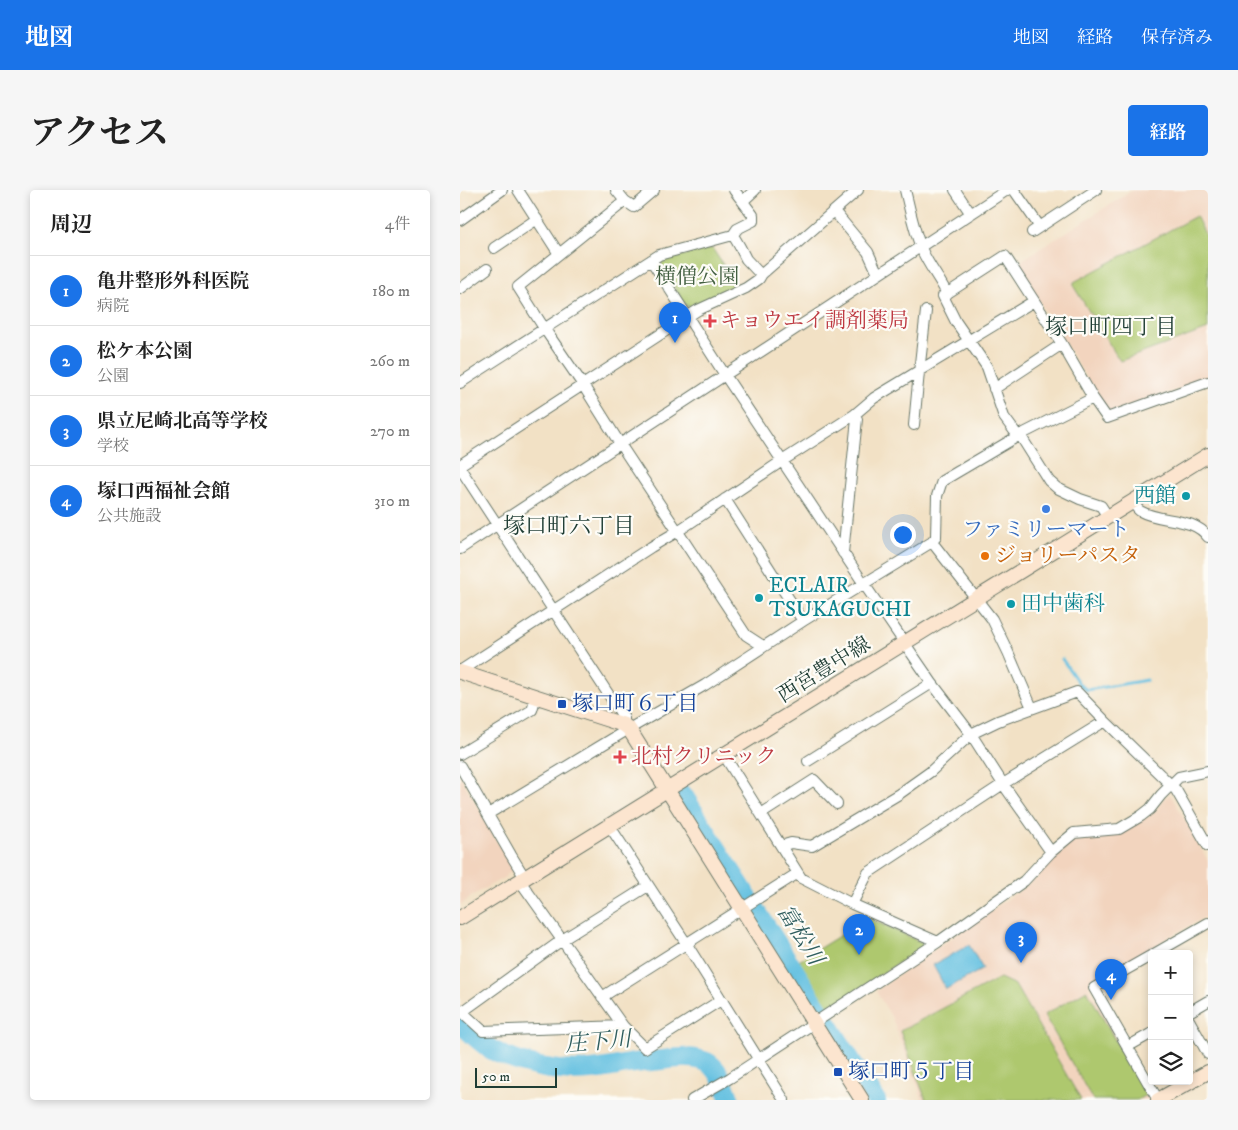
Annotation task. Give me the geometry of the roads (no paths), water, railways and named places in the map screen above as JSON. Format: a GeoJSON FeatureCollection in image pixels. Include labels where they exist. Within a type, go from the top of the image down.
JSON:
{"type":"FeatureCollection","features":[{"type":"Feature","properties":{"kind":"main road","name":"西宮豊中線"},"geometry":{"type":"LineString","coordinates":[[460,918],[1208,455]]}},
{"type":"Feature","properties":{"kind":"main road"},"geometry":{"type":"LineString","coordinates":[[460,672],[534,703],[626,727],[666,790],[747,905],[820,1019],[862,1100]]}},
{"type":"Feature","properties":{"kind":"main road"},"geometry":{"type":"LineString","coordinates":[[1158,1100],[1208,1072]]}},
{"type":"Feature","properties":{"kind":"street"},"geometry":{"type":"LineString","coordinates":[[460,220],[502,190]]}},
{"type":"Feature","properties":{"kind":"street"},"geometry":{"type":"LineString","coordinates":[[518,190],[559,254]]}},
{"type":"Feature","properties":{"kind":"street"},"geometry":{"type":"LineString","coordinates":[[616,190],[634,207],[654,190]]}},
{"type":"Feature","properties":{"kind":"street"},"geometry":{"type":"LineString","coordinates":[[460,383],[660,255],[733,235],[737,229],[753,221],[753,215],[734,190]]}},
{"type":"Feature","properties":{"kind":"street"},"geometry":{"type":"LineString","coordinates":[[743,200],[755,190]]}},
{"type":"Feature","properties":{"kind":"street"},"geometry":{"type":"LineString","coordinates":[[626,727],[624,718],[460,467],[698,310],[746,288],[759,279],[858,190]]}},
{"type":"Feature","properties":{"kind":"street"},"geometry":{"type":"LineString","coordinates":[[904,190],[922,252],[946,294]]}},
{"type":"Feature","properties":{"kind":"street"},"geometry":{"type":"LineString","coordinates":[[955,190],[971,214]]}},
{"type":"Feature","properties":{"kind":"street"},"geometry":{"type":"LineString","coordinates":[[460,549],[1007,190]]}},
{"type":"Feature","properties":{"kind":"street"},"geometry":{"type":"LineString","coordinates":[[1014,190],[1036,230],[1096,190]]}},
{"type":"Feature","properties":{"kind":"street"},"geometry":{"type":"LineString","coordinates":[[626,201],[518,286],[746,635],[763,646]]}},
{"type":"Feature","properties":{"kind":"street"},"geometry":{"type":"LineString","coordinates":[[834,211],[868,252],[878,274]]}},
{"type":"Feature","properties":{"kind":"street"},"geometry":{"type":"LineString","coordinates":[[494,248],[537,219]]}},
{"type":"Feature","properties":{"kind":"street"},"geometry":{"type":"LineString","coordinates":[[733,235],[746,259],[761,276]]}},
{"type":"Feature","properties":{"kind":"street"},"geometry":{"type":"LineString","coordinates":[[1108,517],[1101,506],[1080,499],[1057,488],[1048,481],[1004,417],[987,367],[956,322],[943,296],[1005,256],[1107,418],[1208,382]]}},
{"type":"Feature","properties":{"kind":"street"},"geometry":{"type":"LineString","coordinates":[[651,260],[725,376],[864,584],[932,683],[971,734],[1003,784],[1051,852]]}},
{"type":"Feature","properties":{"kind":"street"},"geometry":{"type":"LineString","coordinates":[[460,289],[487,269]]}},
{"type":"Feature","properties":{"kind":"street"},"geometry":{"type":"LineString","coordinates":[[460,672],[854,415],[874,398],[1034,301]]}},
{"type":"Feature","properties":{"kind":"street"},"geometry":{"type":"LineString","coordinates":[[914,425],[918,372],[926,311]]}},
{"type":"Feature","properties":{"kind":"street"},"geometry":{"type":"LineString","coordinates":[[994,389],[1062,344]]}},
{"type":"Feature","properties":{"kind":"street"},"geometry":{"type":"LineString","coordinates":[[488,814],[626,727],[705,685],[763,646],[932,542],[936,537],[937,496],[942,481],[1018,435],[1094,398]]}},
{"type":"Feature","properties":{"kind":"street"},"geometry":{"type":"LineString","coordinates":[[844,553],[857,419],[854,415]]}},
{"type":"Feature","properties":{"kind":"street"},"geometry":{"type":"LineString","coordinates":[[725,499],[803,621]]}},
{"type":"Feature","properties":{"kind":"street"},"geometry":{"type":"LineString","coordinates":[[1133,502],[1139,510],[1162,518],[1204,526],[1208,537]]}},
{"type":"Feature","properties":{"kind":"street"},"geometry":{"type":"LineString","coordinates":[[932,542],[992,619],[1032,708]]}},
{"type":"Feature","properties":{"kind":"street"},"geometry":{"type":"LineString","coordinates":[[808,761],[932,683]]}},
{"type":"Feature","properties":{"kind":"street"},"geometry":{"type":"LineString","coordinates":[[781,846],[791,843],[812,846],[899,794],[930,772],[971,734],[998,721],[1077,692],[1171,784],[1208,846]]}},
{"type":"Feature","properties":{"kind":"street"},"geometry":{"type":"LineString","coordinates":[[460,754],[534,703]]}},
{"type":"Feature","properties":{"kind":"street"},"geometry":{"type":"LineString","coordinates":[[852,904],[868,873],[1003,784],[1105,721]]}},
{"type":"Feature","properties":{"kind":"street"},"geometry":{"type":"LineString","coordinates":[[724,755],[801,878],[852,904],[938,942]]}},
{"type":"Feature","properties":{"kind":"street"},"geometry":{"type":"LineString","coordinates":[[460,766],[511,855],[522,879],[562,940],[623,1026],[645,1048],[721,1000]]}},
{"type":"Feature","properties":{"kind":"street"},"geometry":{"type":"LineString","coordinates":[[692,1100],[730,1078],[938,942],[1024,881],[1051,852],[1074,832],[1119,829],[1150,809],[1160,795],[1179,777],[1208,771]]}},
{"type":"Feature","properties":{"kind":"street"},"geometry":{"type":"LineString","coordinates":[[761,814],[814,780],[837,804]]}},
{"type":"Feature","properties":{"kind":"street"},"geometry":{"type":"LineString","coordinates":[[609,825],[686,943],[784,1100]]}},
{"type":"Feature","properties":{"kind":"street"},"geometry":{"type":"LineString","coordinates":[[602,997],[798,873]]}},
{"type":"Feature","properties":{"kind":"street"},"geometry":{"type":"LineString","coordinates":[[623,1026],[483,1031],[461,1011],[562,940],[648,886]]}},
{"type":"Feature","properties":{"kind":"street"},"geometry":{"type":"LineString","coordinates":[[1161,950],[1208,923]]}},
{"type":"Feature","properties":{"kind":"street"},"geometry":{"type":"LineString","coordinates":[[1148,957],[1094,988],[1158,1100]]}},
{"type":"Feature","properties":{"kind":"street"},"geometry":{"type":"LineString","coordinates":[[1193,1010],[1208,1001]]}},
{"type":"Feature","properties":{"kind":"street"},"geometry":{"type":"LineString","coordinates":[[1193,1027],[1208,1054]]}},
{"type":"Feature","properties":{"kind":"street"},"geometry":{"type":"LineString","coordinates":[[1127,1047],[1148,1035]]}},
{"type":"Feature","properties":{"kind":"water"},"geometry":{"type":"Polygon","coordinates":[[[969,945],[983,969],[946,989],[933,965],[969,945]]]}},
{"type":"Feature","properties":{"kind":"waterway"},"geometry":{"type":"LineString","coordinates":[[1062,659],[1080,685],[1087,690],[1147,680]]}},
{"type":"Feature","properties":{"kind":"waterway","name":"富松川"},"geometry":{"type":"LineString","coordinates":[[683,795],[876,1100]]}},
{"type":"Feature","properties":{"kind":"waterway","name":"庄下川"},"geometry":{"type":"LineString","coordinates":[[460,1023],[479,1041],[503,1056],[527,1064],[553,1069],[578,1071],[674,1059],[699,1059],[714,1067],[722,1080],[730,1100]]}},
{"type":"Feature","properties":{"kind":"place","name":"キョウエイ調剤薬局"},"geometry":{"type":"Point","coordinates":[710,321]}},
{"type":"Feature","properties":{"kind":"place","name":"亀井整形外科医院"},"geometry":{"type":"Point","coordinates":[675,343]}},
{"type":"Feature","properties":{"kind":"place","name":"西館"},"geometry":{"type":"Point","coordinates":[1186,496]}},
{"type":"Feature","properties":{"kind":"place","name":"ファミリーマート"},"geometry":{"type":"Point","coordinates":[1046,509]}},
{"type":"Feature","properties":{"kind":"place","name":"ジョリーパスタ"},"geometry":{"type":"Point","coordinates":[985,556]}},
{"type":"Feature","properties":{"kind":"place","name":"ECLAIR TSUKAGUCHI"},"geometry":{"type":"Point","coordinates":[759,598]}},
{"type":"Feature","properties":{"kind":"place","name":"田中歯科"},"geometry":{"type":"Point","coordinates":[1011,604]}},
{"type":"Feature","properties":{"kind":"place","name":"塚口町６丁目"},"geometry":{"type":"Point","coordinates":[562,704]}},
{"type":"Feature","properties":{"kind":"place","name":"北村クリニック"},"geometry":{"type":"Point","coordinates":[620,757]}},
{"type":"Feature","properties":{"kind":"place","name":"松ケ本公園"},"geometry":{"type":"Point","coordinates":[859,955]}},
{"type":"Feature","properties":{"kind":"place","name":"県立尼崎北高等学校"},"geometry":{"type":"Point","coordinates":[1021,963]}},
{"type":"Feature","properties":{"kind":"place","name":"塚口西福祉会館"},"geometry":{"type":"Point","coordinates":[1111,1000]}},
{"type":"Feature","properties":{"kind":"place","name":"塚口町５丁目"},"geometry":{"type":"Point","coordinates":[838,1072]}},
{"type":"Feature","properties":{"kind":"district","name":"塚口町四丁目"},"geometry":{"type":"Point","coordinates":[1111,327]}},
{"type":"Feature","properties":{"kind":"district","name":"塚口町六丁目"},"geometry":{"type":"Point","coordinates":[569,526]}},
{"type":"Feature","properties":{"kind":"park label","name":"横僧公園"},"geometry":{"type":"Point","coordinates":[697,277]}}]}
